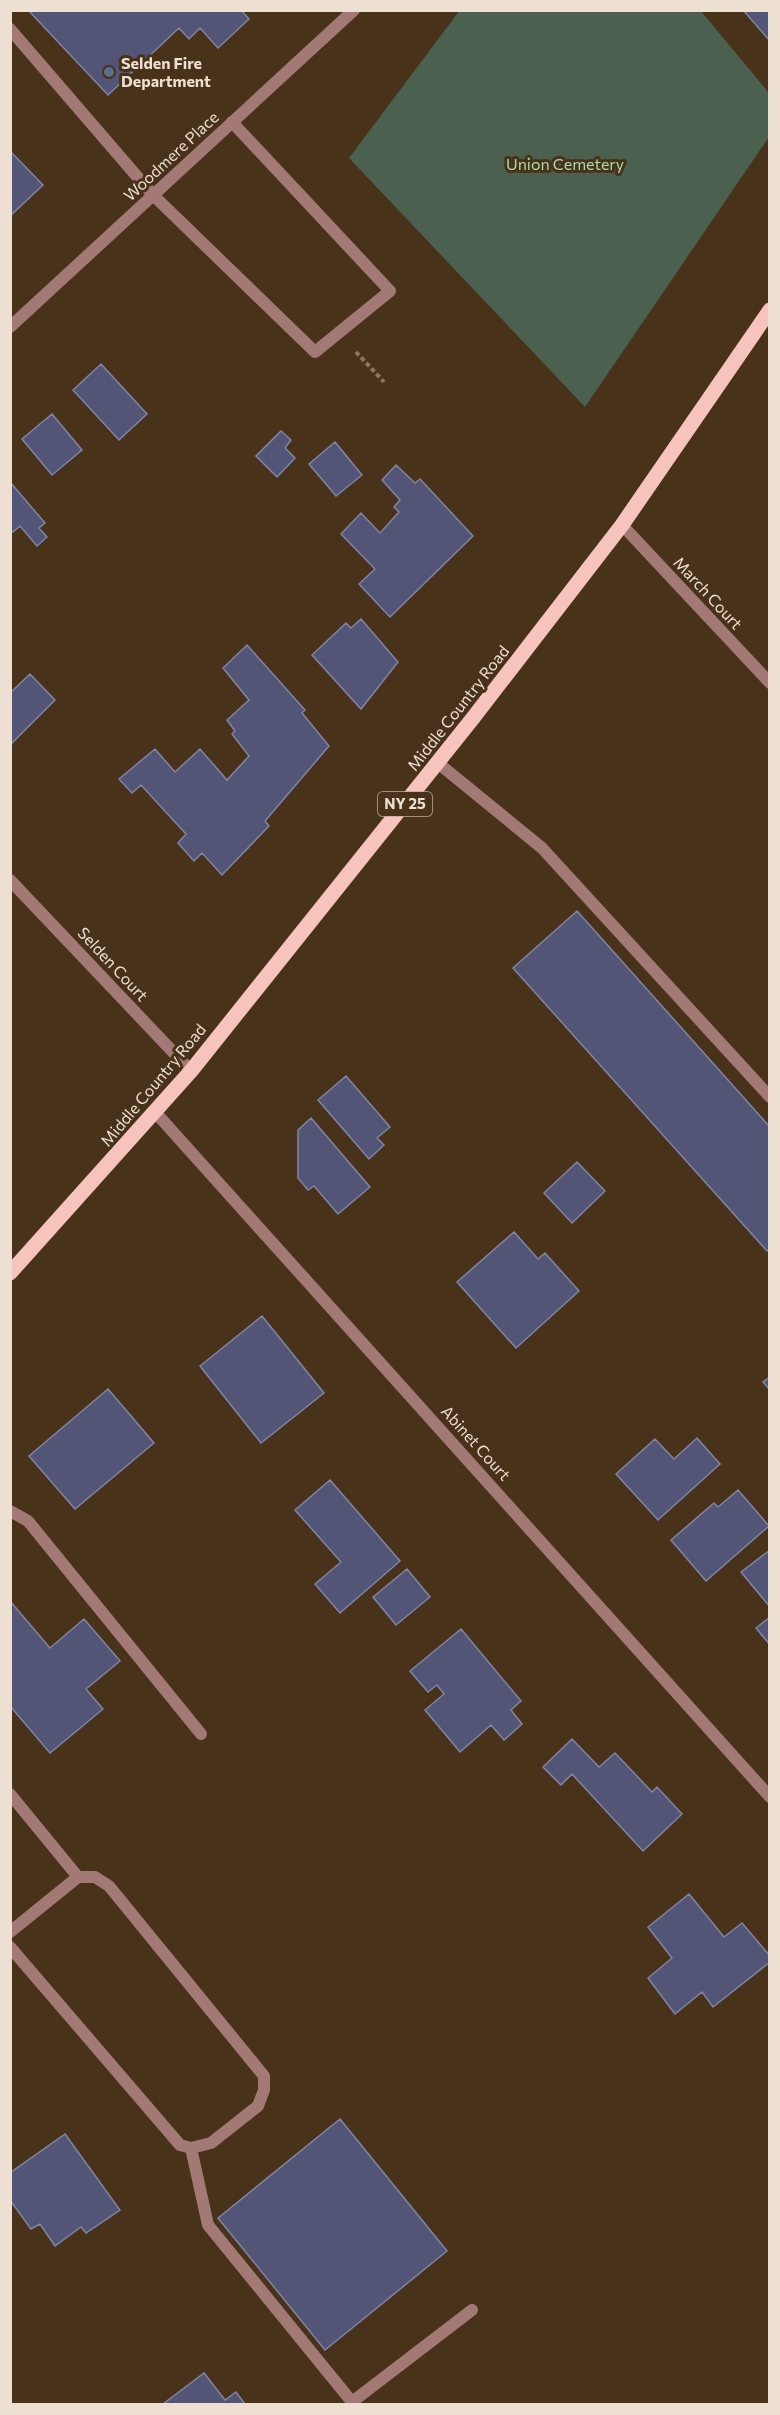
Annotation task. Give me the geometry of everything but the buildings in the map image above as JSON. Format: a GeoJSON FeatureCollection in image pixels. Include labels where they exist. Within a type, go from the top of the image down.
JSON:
{"type":"FeatureCollection","features":[{"type":"Feature","properties":{"kind":"main road","name":"Middle Country Road"},"geometry":{"type":"LineString","coordinates":[[10,1273],[156,1113],[438,763],[622,525],[770,310]]}},
{"type":"Feature","properties":{"kind":"street","name":"Woodmere Place"},"geometry":{"type":"LineString","coordinates":[[10,327],[354,10]]}},
{"type":"Feature","properties":{"kind":"street"},"geometry":{"type":"LineString","coordinates":[[10,29],[153,195],[315,352],[390,291],[232,122]]}},
{"type":"Feature","properties":{"kind":"street","name":"March Court"},"geometry":{"type":"LineString","coordinates":[[622,525],[770,683]]}},
{"type":"Feature","properties":{"kind":"street"},"geometry":{"type":"LineString","coordinates":[[438,763],[542,848],[770,1097]]}},
{"type":"Feature","properties":{"kind":"street","name":"Selden Court"},"geometry":{"type":"LineString","coordinates":[[10,880],[191,1071]]}},
{"type":"Feature","properties":{"kind":"street","name":"Abinet Court"},"geometry":{"type":"LineString","coordinates":[[156,1113],[770,1797]]}},
{"type":"Feature","properties":{"kind":"street"},"geometry":{"type":"LineString","coordinates":[[10,1510],[28,1521],[201,1734]]}},
{"type":"Feature","properties":{"kind":"street"},"geometry":{"type":"LineString","coordinates":[[10,1794],[78,1876]]}},
{"type":"Feature","properties":{"kind":"street"},"geometry":{"type":"LineString","coordinates":[[10,1932],[78,1876],[95,1876],[109,1886],[264,2076],[264,2090],[258,2106],[211,2143],[191,2148],[180,2145],[10,1947]]}},
{"type":"Feature","properties":{"kind":"street"},"geometry":{"type":"LineString","coordinates":[[191,2148],[208,2225],[352,2402],[472,2310]]}},
{"type":"Feature","properties":{"kind":"path"},"geometry":{"type":"LineString","coordinates":[[338,333],[384,382]]}},
{"type":"Feature","properties":{"kind":"green space","name":"Union Cemetery"},"geometry":{"type":"Polygon","coordinates":[[[460,10],[701,11],[769,93],[769,137],[585,407],[349,158],[460,10]]]}},
{"type":"Feature","properties":{"kind":"place","name":"Selden Fire Department"},"geometry":{"type":"Point","coordinates":[109,72]}}]}
